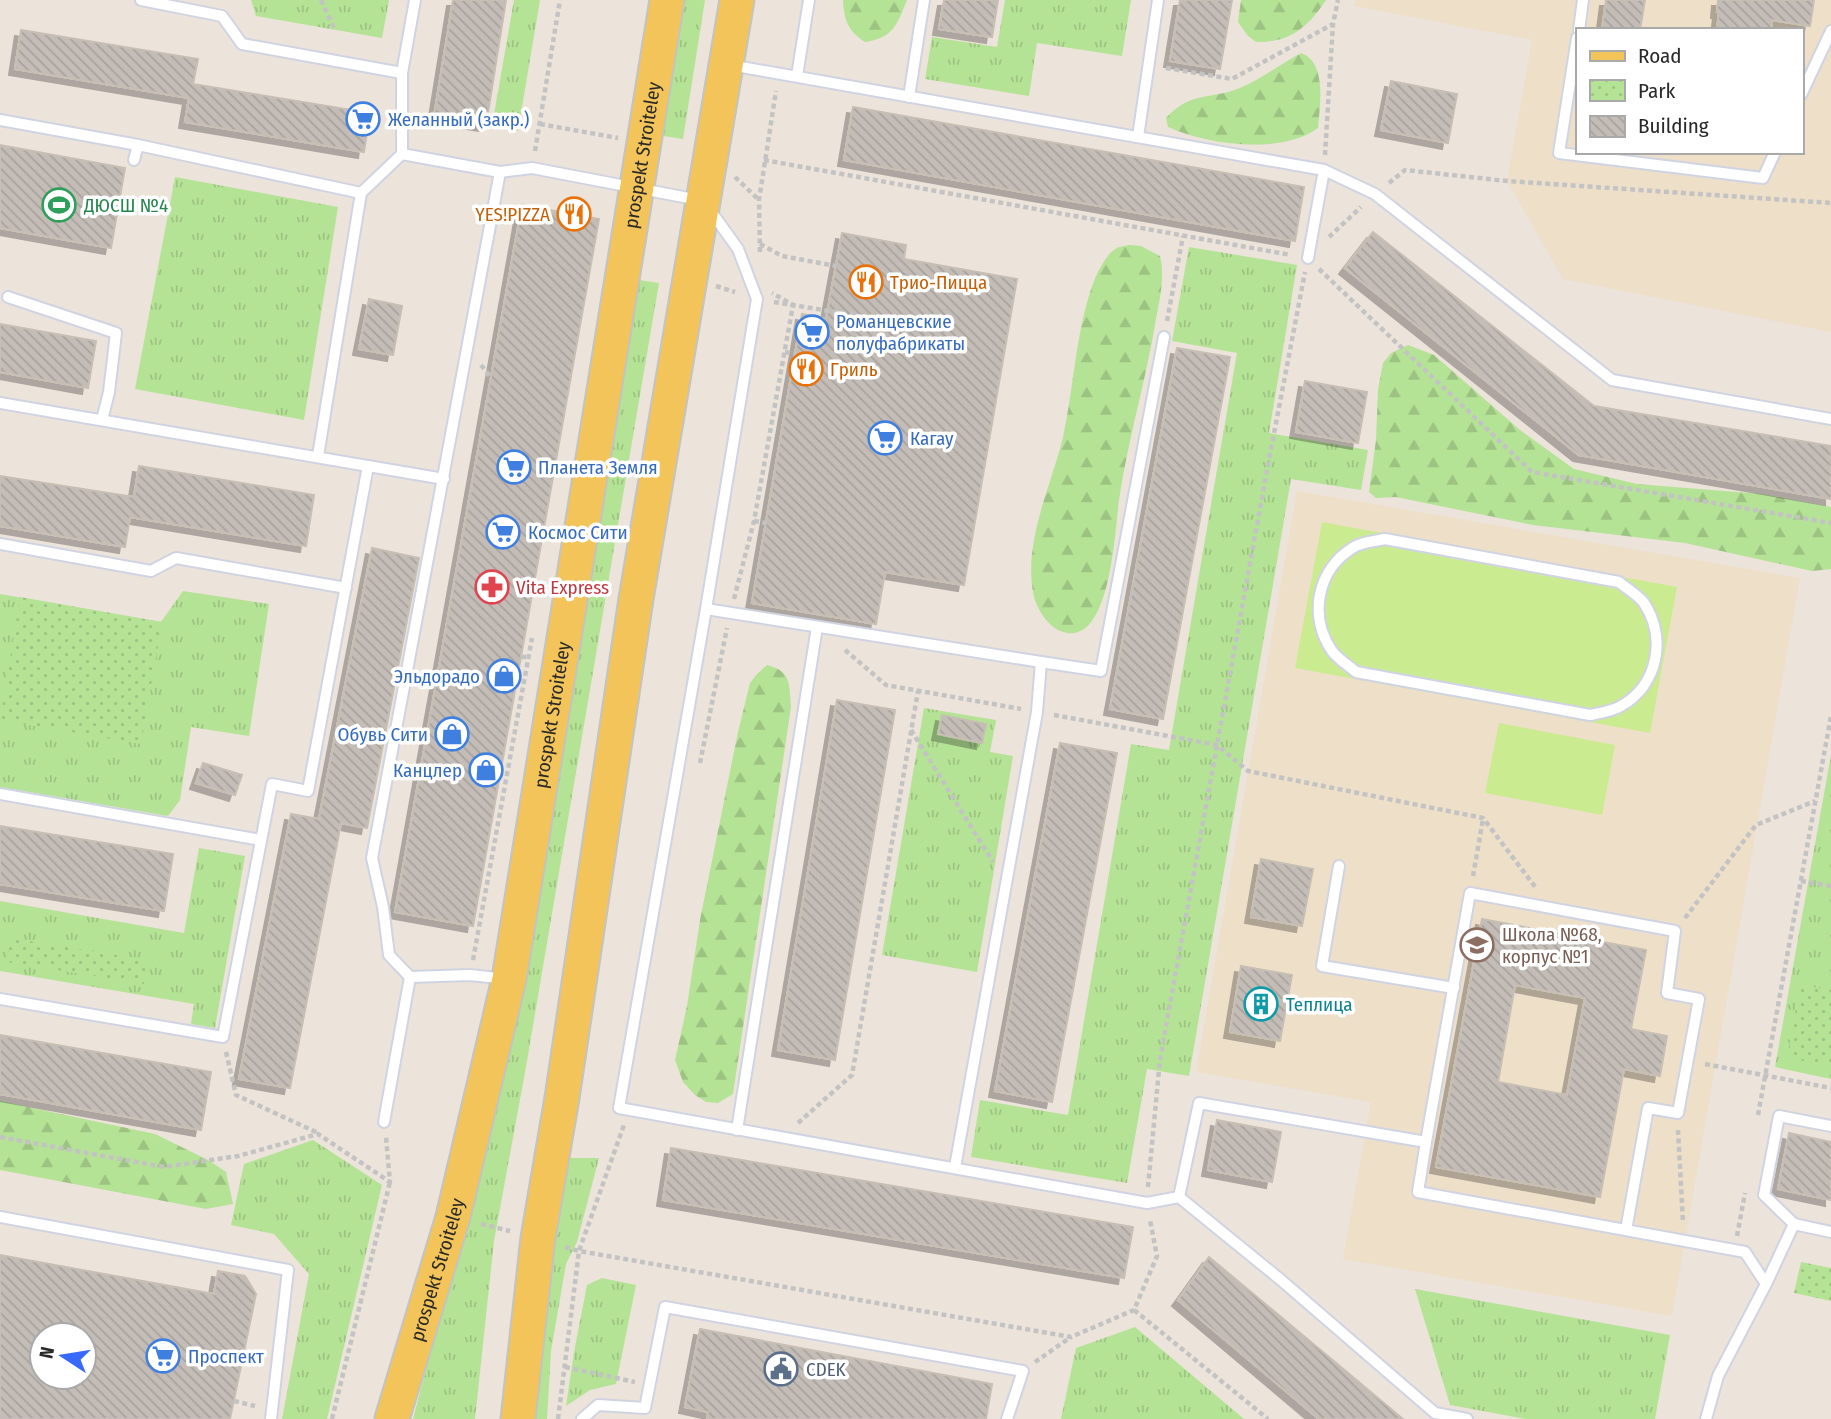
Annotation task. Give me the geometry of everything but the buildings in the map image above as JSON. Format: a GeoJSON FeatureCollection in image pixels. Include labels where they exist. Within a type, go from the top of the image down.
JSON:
{"type":"FeatureCollection","features":[{"type":"Feature","properties":{"kind":"main road","name":"prospekt Stroiteley"},"geometry":{"type":"LineString","coordinates":[[392,1419],[453,1217],[509,979],[667,0]]}},
{"type":"Feature","properties":{"kind":"main road"},"geometry":{"type":"LineString","coordinates":[[518,1419],[538,1238],[562,1098],[636,598],[737,0]]}},
{"type":"Feature","properties":{"kind":"lane"},"geometry":{"type":"LineString","coordinates":[[141,0],[222,16],[242,44],[402,73]]}},
{"type":"Feature","properties":{"kind":"lane"},"geometry":{"type":"LineString","coordinates":[[318,456],[361,193],[402,154],[402,73],[415,0]]}},
{"type":"Feature","properties":{"kind":"lane"},"geometry":{"type":"LineString","coordinates":[[797,76],[809,0]]}},
{"type":"Feature","properties":{"kind":"lane"},"geometry":{"type":"LineString","coordinates":[[909,97],[924,0]]}},
{"type":"Feature","properties":{"kind":"lane"},"geometry":{"type":"LineString","coordinates":[[1138,137],[1158,0]]}},
{"type":"Feature","properties":{"kind":"lane"},"geometry":{"type":"LineString","coordinates":[[1579,28],[1583,0]]}},
{"type":"Feature","properties":{"kind":"lane"},"geometry":{"type":"LineString","coordinates":[[1803,91],[1831,31]]}},
{"type":"Feature","properties":{"kind":"lane"},"geometry":{"type":"LineString","coordinates":[[1576,44],[1559,153],[1763,178],[1774,154]]}},
{"type":"Feature","properties":{"kind":"lane"},"geometry":{"type":"LineString","coordinates":[[727,65],[1324,170],[1375,194],[1612,380],[1831,419]]}},
{"type":"Feature","properties":{"kind":"lane"},"geometry":{"type":"LineString","coordinates":[[0,120],[138,145],[361,193]]}},
{"type":"Feature","properties":{"kind":"lane"},"geometry":{"type":"LineString","coordinates":[[134,160],[138,145]]}},
{"type":"Feature","properties":{"kind":"lane"},"geometry":{"type":"LineString","coordinates":[[402,154],[500,172],[532,168],[704,201],[738,249],[757,299],[620,1108],[1147,1202],[1179,1197],[1282,1280],[1435,1413],[1466,1419]]}},
{"type":"Feature","properties":{"kind":"lane"},"geometry":{"type":"LineString","coordinates":[[1308,258],[1324,170]]}},
{"type":"Feature","properties":{"kind":"lane"},"geometry":{"type":"LineString","coordinates":[[500,172],[372,858],[383,907],[389,955],[410,977],[470,975],[509,979]]}},
{"type":"Feature","properties":{"kind":"lane"},"geometry":{"type":"LineString","coordinates":[[8,297],[116,333],[109,392],[102,420]]}},
{"type":"Feature","properties":{"kind":"lane"},"geometry":{"type":"LineString","coordinates":[[706,610],[1101,671],[1164,337]]}},
{"type":"Feature","properties":{"kind":"lane"},"geometry":{"type":"LineString","coordinates":[[0,403],[444,479]]}},
{"type":"Feature","properties":{"kind":"lane"},"geometry":{"type":"LineString","coordinates":[[0,999],[223,1037],[272,784],[308,791],[368,466]]}},
{"type":"Feature","properties":{"kind":"lane"},"geometry":{"type":"LineString","coordinates":[[1385,539],[1619,582],[1643,601],[1657,629],[1657,660],[1644,687],[1620,707],[1590,715],[1356,673],[1332,652],[1319,624],[1318,593],[1331,565],[1355,546],[1385,539]]}},
{"type":"Feature","properties":{"kind":"lane"},"geometry":{"type":"LineString","coordinates":[[0,544],[151,571],[176,558],[346,588]]}},
{"type":"Feature","properties":{"kind":"lane"},"geometry":{"type":"LineString","coordinates":[[737,1130],[817,627]]}},
{"type":"Feature","properties":{"kind":"lane"},"geometry":{"type":"LineString","coordinates":[[955,1167],[1037,712],[1041,662]]}},
{"type":"Feature","properties":{"kind":"lane"},"geometry":{"type":"LineString","coordinates":[[0,794],[261,841]]}},
{"type":"Feature","properties":{"kind":"lane"},"geometry":{"type":"LineString","coordinates":[[1339,866],[1322,966],[1454,988]]}},
{"type":"Feature","properties":{"kind":"lane"},"geometry":{"type":"LineString","coordinates":[[1626,1230],[1648,1108],[1678,1113],[1699,999],[1667,993],[1675,931],[1470,893],[1418,1192],[1745,1252],[1766,1284]]}},
{"type":"Feature","properties":{"kind":"lane"},"geometry":{"type":"LineString","coordinates":[[384,1122],[410,977]]}},
{"type":"Feature","properties":{"kind":"lane"},"geometry":{"type":"LineString","coordinates":[[1179,1197],[1199,1103],[1426,1142]]}},
{"type":"Feature","properties":{"kind":"lane"},"geometry":{"type":"LineString","coordinates":[[1831,1126],[1779,1116],[1764,1195],[1794,1224],[1831,1231]]}},
{"type":"Feature","properties":{"kind":"lane"},"geometry":{"type":"LineString","coordinates":[[0,1217],[288,1270],[271,1419]]}},
{"type":"Feature","properties":{"kind":"lane"},"geometry":{"type":"LineString","coordinates":[[1706,1419],[1718,1377],[1794,1224]]}},
{"type":"Feature","properties":{"kind":"lane"},"geometry":{"type":"LineString","coordinates":[[582,1419],[597,1405],[645,1409],[665,1307],[1023,1371],[1007,1419]]}},
{"type":"Feature","properties":{"kind":"path"},"geometry":{"type":"LineString","coordinates":[[321,0],[335,30]]}},
{"type":"Feature","properties":{"kind":"path"},"geometry":{"type":"LineString","coordinates":[[532,168],[560,0]]}},
{"type":"Feature","properties":{"kind":"path"},"geometry":{"type":"LineString","coordinates":[[1324,170],[1333,24],[1338,0]]}},
{"type":"Feature","properties":{"kind":"path"},"geometry":{"type":"LineString","coordinates":[[1148,65],[1232,79],[1333,24]]}},
{"type":"Feature","properties":{"kind":"path"},"geometry":{"type":"LineString","coordinates":[[764,160],[1308,258],[1532,472],[1831,523]]}},
{"type":"Feature","properties":{"kind":"path"},"geometry":{"type":"LineString","coordinates":[[1023,1371],[1071,1337],[1133,1310],[1157,1256],[1147,1202],[1160,1059],[1308,258],[1375,194],[1405,170],[1507,181],[1831,203]]}},
{"type":"Feature","properties":{"kind":"path"},"geometry":{"type":"LineString","coordinates":[[1164,337],[1183,236]]}},
{"type":"Feature","properties":{"kind":"path"},"geometry":{"type":"LineString","coordinates":[[759,244],[782,256],[836,266]]}},
{"type":"Feature","properties":{"kind":"path"},"geometry":{"type":"LineString","coordinates":[[793,305],[928,327]]}},
{"type":"Feature","properties":{"kind":"path"},"geometry":{"type":"LineString","coordinates":[[785,352],[796,354]]}},
{"type":"Feature","properties":{"kind":"path"},"geometry":{"type":"LineString","coordinates":[[754,521],[766,523]]}},
{"type":"Feature","properties":{"kind":"path"},"geometry":{"type":"LineString","coordinates":[[817,627],[886,685],[1217,745],[1248,771],[1483,818],[1551,908]]}},
{"type":"Feature","properties":{"kind":"path"},"geometry":{"type":"LineString","coordinates":[[521,657],[528,657]]}},
{"type":"Feature","properties":{"kind":"path"},"geometry":{"type":"LineString","coordinates":[[782,1138],[852,1075],[918,691]]}},
{"type":"Feature","properties":{"kind":"path"},"geometry":{"type":"LineString","coordinates":[[1756,1128],[1831,716]]}},
{"type":"Feature","properties":{"kind":"path"},"geometry":{"type":"LineString","coordinates":[[509,721],[516,722]]}},
{"type":"Feature","properties":{"kind":"path"},"geometry":{"type":"LineString","coordinates":[[911,730],[1006,884]]}},
{"type":"Feature","properties":{"kind":"path"},"geometry":{"type":"LineString","coordinates":[[1675,931],[1756,825],[1815,801]]}},
{"type":"Feature","properties":{"kind":"path"},"geometry":{"type":"LineString","coordinates":[[1470,893],[1483,818]]}},
{"type":"Feature","properties":{"kind":"path"},"geometry":{"type":"LineString","coordinates":[[1801,881],[1831,886]]}},
{"type":"Feature","properties":{"kind":"path"},"geometry":{"type":"LineString","coordinates":[[223,1037],[236,1095],[318,1134],[390,1182]]}},
{"type":"Feature","properties":{"kind":"path"},"geometry":{"type":"LineString","coordinates":[[1688,1061],[1831,1088]]}},
{"type":"Feature","properties":{"kind":"path"},"geometry":{"type":"LineString","coordinates":[[1678,1113],[1678,1157],[1685,1241]]}},
{"type":"Feature","properties":{"kind":"path"},"geometry":{"type":"LineString","coordinates":[[332,1419],[390,1182],[384,1122]]}},
{"type":"Feature","properties":{"kind":"path"},"geometry":{"type":"LineString","coordinates":[[0,1137],[164,1167],[238,1156],[318,1134]]}},
{"type":"Feature","properties":{"kind":"path"},"geometry":{"type":"LineString","coordinates":[[1734,1250],[1746,1183]]}},
{"type":"Feature","properties":{"kind":"path"},"geometry":{"type":"LineString","coordinates":[[579,1251],[1071,1337]]}},
{"type":"Feature","properties":{"kind":"path"},"geometry":{"type":"LineString","coordinates":[[1133,1310],[1268,1419]]}},
{"type":"Feature","properties":{"kind":"path"},"geometry":{"type":"LineString","coordinates":[[565,1367],[650,1384]]}},
{"type":"Feature","properties":{"kind":"shaded area"},"geometry":{"type":"Polygon","coordinates":[[[1355,0],[1831,0],[1831,332],[1563,279],[1507,181],[1532,40],[1354,6],[1355,0]]]}},
{"type":"Feature","properties":{"kind":"shaded area","name":"Школа №68, корпус №1"},"geometry":{"type":"Polygon","coordinates":[[[1297,491],[1800,578],[1672,1316],[1343,1259],[1371,1102],[1196,1072],[1297,491]]]}},
{"type":"Feature","properties":{"kind":"green space"},"geometry":{"type":"Polygon","coordinates":[[[251,0],[389,0],[382,38],[256,16],[251,0]]]}},
{"type":"Feature","properties":{"kind":"green space"},"geometry":{"type":"Polygon","coordinates":[[[514,0],[540,0],[518,131],[492,126],[514,0]]]}},
{"type":"Feature","properties":{"kind":"green space"},"geometry":{"type":"Polygon","coordinates":[[[685,0],[705,0],[683,139],[663,136],[685,0]]]}},
{"type":"Feature","properties":{"kind":"green space"},"geometry":{"type":"Polygon","coordinates":[[[843,0],[907,0],[900,17],[888,34],[865,42],[848,24],[843,0]]]}},
{"type":"Feature","properties":{"kind":"green space"},"geometry":{"type":"Polygon","coordinates":[[[1005,0],[1131,0],[1122,56],[1037,43],[1029,96],[925,79],[932,37],[997,47],[1005,0]]]}},
{"type":"Feature","properties":{"kind":"green space"},"geometry":{"type":"Polygon","coordinates":[[[1241,0],[1326,0],[1297,32],[1279,40],[1256,42],[1238,22],[1241,0]]]}},
{"type":"Feature","properties":{"kind":"green space"},"geometry":{"type":"Polygon","coordinates":[[[1301,53],[1315,65],[1318,75],[1318,128],[1285,142],[1244,144],[1203,139],[1168,127],[1166,118],[1175,109],[1201,97],[1240,88],[1301,53]]]}},
{"type":"Feature","properties":{"kind":"green space"},"geometry":{"type":"Polygon","coordinates":[[[175,177],[338,207],[304,420],[135,389],[175,177]]]}},
{"type":"Feature","properties":{"kind":"green space"},"geometry":{"type":"Polygon","coordinates":[[[1141,246],[1160,256],[1162,279],[1159,303],[1123,477],[1108,582],[1101,604],[1091,622],[1079,632],[1063,632],[1053,627],[1045,618],[1034,597],[1031,577],[1035,536],[1063,437],[1088,299],[1095,278],[1108,255],[1117,248],[1141,246]]]}},
{"type":"Feature","properties":{"kind":"green space"},"geometry":{"type":"Polygon","coordinates":[[[1189,247],[1297,265],[1269,433],[1368,450],[1361,490],[1291,479],[1189,1076],[1147,1069],[1127,1183],[971,1157],[980,1100],[1068,1115],[1131,744],[1169,750],[1237,353],[1172,341],[1189,247]]]}},
{"type":"Feature","properties":{"kind":"green space"},"geometry":{"type":"Polygon","coordinates":[[[639,280],[659,283],[494,1241],[475,1419],[413,1419],[506,1063],[639,280]]]}},
{"type":"Feature","properties":{"kind":"green space"},"geometry":{"type":"Polygon","coordinates":[[[1408,345],[1434,355],[1520,430],[1574,469],[1637,484],[1762,494],[1831,507],[1831,569],[1812,571],[1685,543],[1533,525],[1396,497],[1376,498],[1369,492],[1376,440],[1378,389],[1383,363],[1391,353],[1408,345]]]}},
{"type":"Feature","properties":{"kind":"green space"},"geometry":{"type":"Polygon","coordinates":[[[1322,522],[1677,587],[1650,733],[1295,668],[1322,522]]]}},
{"type":"Feature","properties":{"kind":"green space"},"geometry":{"type":"Polygon","coordinates":[[[183,591],[269,604],[249,736],[191,727],[180,800],[168,816],[0,787],[0,594],[161,622],[183,591]]]}},
{"type":"Feature","properties":{"kind":"green space"},"geometry":{"type":"Polygon","coordinates":[[[20,597],[162,622],[141,744],[0,720],[20,597]]]}},
{"type":"Feature","properties":{"kind":"green space"},"geometry":{"type":"Polygon","coordinates":[[[767,665],[781,671],[788,680],[791,707],[733,1094],[718,1103],[706,1102],[683,1082],[675,1060],[738,732],[750,683],[767,665]]]}},
{"type":"Feature","properties":{"kind":"green space"},"geometry":{"type":"Polygon","coordinates":[[[924,708],[996,720],[990,752],[1013,756],[977,972],[882,955],[924,708]]]}},
{"type":"Feature","properties":{"kind":"green space"},"geometry":{"type":"Polygon","coordinates":[[[1499,723],[1615,745],[1602,815],[1485,793],[1499,723]]]}},
{"type":"Feature","properties":{"kind":"green space"},"geometry":{"type":"Polygon","coordinates":[[[1831,755],[1831,1079],[1775,1067],[1831,755]]]}},
{"type":"Feature","properties":{"kind":"green space"},"geometry":{"type":"Polygon","coordinates":[[[199,848],[245,856],[215,1028],[191,1024],[194,1004],[0,971],[0,901],[184,933],[199,848]]]}},
{"type":"Feature","properties":{"kind":"green space"},"geometry":{"type":"Polygon","coordinates":[[[10,938],[148,960],[144,984],[7,962],[10,938]]]}},
{"type":"Feature","properties":{"kind":"green space"},"geometry":{"type":"Polygon","coordinates":[[[1800,985],[1831,990],[1831,1066],[1787,1058],[1800,985]]]}},
{"type":"Feature","properties":{"kind":"green space"},"geometry":{"type":"Polygon","coordinates":[[[0,1101],[155,1134],[210,1161],[226,1172],[233,1204],[206,1209],[0,1170],[0,1101]]]}},
{"type":"Feature","properties":{"kind":"green space"},"geometry":{"type":"Polygon","coordinates":[[[313,1140],[382,1185],[327,1419],[282,1419],[309,1274],[274,1234],[231,1225],[244,1164],[313,1140]]]}},
{"type":"Feature","properties":{"kind":"green space"},"geometry":{"type":"Polygon","coordinates":[[[558,1158],[599,1158],[577,1242],[566,1264],[551,1351],[547,1419],[531,1419],[558,1158]]]}},
{"type":"Feature","properties":{"kind":"green space"},"geometry":{"type":"Polygon","coordinates":[[[1801,1262],[1831,1268],[1831,1301],[1794,1293],[1801,1262]]]}},
{"type":"Feature","properties":{"kind":"green space"},"geometry":{"type":"Polygon","coordinates":[[[602,1278],[636,1285],[616,1384],[590,1390],[566,1406],[587,1285],[602,1278]]]}},
{"type":"Feature","properties":{"kind":"green space"},"geometry":{"type":"Polygon","coordinates":[[[1415,1289],[1670,1335],[1655,1419],[1526,1419],[1450,1405],[1415,1289]]]}},
{"type":"Feature","properties":{"kind":"green space"},"geometry":{"type":"Polygon","coordinates":[[[1135,1327],[1244,1419],[1061,1419],[1076,1348],[1135,1327]]]}},
{"type":"Feature","properties":{"kind":"place","name":"Желанный (закр.)"},"geometry":{"type":"Point","coordinates":[363,119]}},
{"type":"Feature","properties":{"kind":"place","name":"ДЮСШ №4"},"geometry":{"type":"Point","coordinates":[59,205]}},
{"type":"Feature","properties":{"kind":"place","name":"YES!PIZZA"},"geometry":{"type":"Point","coordinates":[574,214]}},
{"type":"Feature","properties":{"kind":"place","name":"Трио-Пицца"},"geometry":{"type":"Point","coordinates":[866,282]}},
{"type":"Feature","properties":{"kind":"place","name":"Романцевские полуфабрикаты"},"geometry":{"type":"Point","coordinates":[812,332]}},
{"type":"Feature","properties":{"kind":"place","name":"Гриль"},"geometry":{"type":"Point","coordinates":[806,369]}},
{"type":"Feature","properties":{"kind":"place","name":"Кагау"},"geometry":{"type":"Point","coordinates":[885,438]}},
{"type":"Feature","properties":{"kind":"place","name":"Планета Земля"},"geometry":{"type":"Point","coordinates":[514,467]}},
{"type":"Feature","properties":{"kind":"place","name":"Космос Сити"},"geometry":{"type":"Point","coordinates":[503,532]}},
{"type":"Feature","properties":{"kind":"place","name":"Vita Express"},"geometry":{"type":"Point","coordinates":[492,587]}},
{"type":"Feature","properties":{"kind":"place","name":"Эльдорадо"},"geometry":{"type":"Point","coordinates":[504,676]}},
{"type":"Feature","properties":{"kind":"place","name":"Обувь Сити"},"geometry":{"type":"Point","coordinates":[452,734]}},
{"type":"Feature","properties":{"kind":"place","name":"Канцлер"},"geometry":{"type":"Point","coordinates":[486,770]}},
{"type":"Feature","properties":{"kind":"place","name":"Школа №68, корпус №1"},"geometry":{"type":"Point","coordinates":[1477,945]}},
{"type":"Feature","properties":{"kind":"place","name":"Теплица"},"geometry":{"type":"Point","coordinates":[1261,1004]}},
{"type":"Feature","properties":{"kind":"place","name":"Проспект"},"geometry":{"type":"Point","coordinates":[163,1356]}},
{"type":"Feature","properties":{"kind":"place","name":"CDEK"},"geometry":{"type":"Point","coordinates":[781,1369]}}]}
